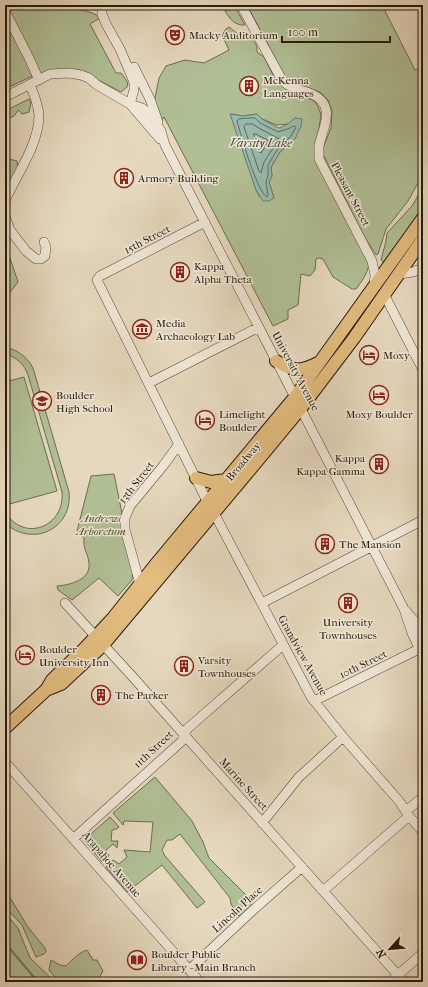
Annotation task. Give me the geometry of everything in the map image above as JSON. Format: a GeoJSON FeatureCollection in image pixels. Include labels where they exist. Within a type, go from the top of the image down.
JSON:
{"type":"FeatureCollection","features":[{"type":"Feature","properties":{"kind":"main road","name":"Broadway"},"geometry":{"type":"LineString","coordinates":[[5,728],[46,690],[52,680],[99,641],[201,528],[226,480],[296,397],[423,218]]}},
{"type":"Feature","properties":{"kind":"main road","name":"Broadway"},"geometry":{"type":"LineString","coordinates":[[99,641],[113,618],[140,584],[301,408],[354,338],[423,239]]}},
{"type":"Feature","properties":{"kind":"main road"},"geometry":{"type":"LineString","coordinates":[[384,294],[383,284],[386,270]]}},
{"type":"Feature","properties":{"kind":"main road"},"geometry":{"type":"LineString","coordinates":[[276,360],[292,369],[299,370],[309,368],[321,362]]}},
{"type":"Feature","properties":{"kind":"main road"},"geometry":{"type":"LineString","coordinates":[[196,478],[211,482],[226,480]]}},
{"type":"Feature","properties":{"kind":"street"},"geometry":{"type":"LineString","coordinates":[[102,5],[102,14],[106,24],[120,49],[134,82],[134,90],[130,104]]}},
{"type":"Feature","properties":{"kind":"street","name":"Pleasant Street"},"geometry":{"type":"LineString","coordinates":[[241,5],[282,80],[287,86],[308,92],[316,96],[324,104],[326,120],[319,147],[319,159],[372,261],[375,275],[374,286]]}},
{"type":"Feature","properties":{"kind":"street"},"geometry":{"type":"LineString","coordinates":[[5,11],[39,80]]}},
{"type":"Feature","properties":{"kind":"street"},"geometry":{"type":"LineString","coordinates":[[120,49],[132,62],[143,84],[161,132]]}},
{"type":"Feature","properties":{"kind":"street"},"geometry":{"type":"LineString","coordinates":[[5,98],[50,74],[69,72],[85,77],[130,104]]}},
{"type":"Feature","properties":{"kind":"street"},"geometry":{"type":"LineString","coordinates":[[130,104],[137,100],[143,89],[143,84]]}},
{"type":"Feature","properties":{"kind":"street"},"geometry":{"type":"LineString","coordinates":[[5,201],[12,185],[25,164],[38,124],[37,105],[30,85]]}},
{"type":"Feature","properties":{"kind":"street","name":"University Avenue"},"geometry":{"type":"LineString","coordinates":[[130,104],[137,105],[148,113],[161,132],[165,144],[404,609],[412,633],[422,651]]}},
{"type":"Feature","properties":{"kind":"street","name":"University Avenue"},"geometry":{"type":"LineString","coordinates":[[130,104],[165,144]]}},
{"type":"Feature","properties":{"kind":"street"},"geometry":{"type":"LineString","coordinates":[[5,216],[10,230],[26,252],[36,259],[41,259],[45,256],[46,247],[44,242]]}},
{"type":"Feature","properties":{"kind":"street","name":"15th Street"},"geometry":{"type":"LineString","coordinates":[[100,276],[205,222]]}},
{"type":"Feature","properties":{"kind":"street"},"geometry":{"type":"LineString","coordinates":[[399,274],[413,272],[423,268]]}},
{"type":"Feature","properties":{"kind":"street","name":"Grandview Avenue"},"geometry":{"type":"LineString","coordinates":[[100,276],[97,280],[150,383],[211,508],[308,693],[343,737],[399,801],[423,832]]}},
{"type":"Feature","properties":{"kind":"street"},"geometry":{"type":"LineString","coordinates":[[384,294],[423,370]]}},
{"type":"Feature","properties":{"kind":"street"},"geometry":{"type":"LineString","coordinates":[[150,383],[259,327]]}},
{"type":"Feature","properties":{"kind":"street","name":"13th Street"},"geometry":{"type":"LineString","coordinates":[[140,584],[125,529],[125,518],[130,506],[179,444]]}},
{"type":"Feature","properties":{"kind":"street"},"geometry":{"type":"LineString","coordinates":[[262,603],[423,520]]}},
{"type":"Feature","properties":{"kind":"street","name":"Marine Street"},"geometry":{"type":"LineString","coordinates":[[65,604],[401,979]]}},
{"type":"Feature","properties":{"kind":"street","name":"University Avenue"},"geometry":{"type":"LineString","coordinates":[[404,609],[414,620],[423,636]]}},
{"type":"Feature","properties":{"kind":"street","name":"11th Street"},"geometry":{"type":"LineString","coordinates":[[73,839],[182,741],[188,728],[283,645]]}},
{"type":"Feature","properties":{"kind":"street","name":"10th Street"},"geometry":{"type":"LineString","coordinates":[[314,702],[422,651]]}},
{"type":"Feature","properties":{"kind":"street"},"geometry":{"type":"LineString","coordinates":[[262,823],[299,777],[343,737]]}},
{"type":"Feature","properties":{"kind":"street","name":"Arapahoe Avenue"},"geometry":{"type":"LineString","coordinates":[[5,762],[200,982]]}},
{"type":"Feature","properties":{"kind":"street"},"geometry":{"type":"LineString","coordinates":[[323,891],[407,813],[423,796]]}},
{"type":"Feature","properties":{"kind":"street","name":"Lincoln Place"},"geometry":{"type":"LineString","coordinates":[[189,970],[250,912],[302,867]]}},
{"type":"Feature","properties":{"kind":"street"},"geometry":{"type":"LineString","coordinates":[[390,982],[401,979],[423,953]]}},
{"type":"Feature","properties":{"kind":"green space"},"geometry":{"type":"Polygon","coordinates":[[[5,5],[64,5],[96,15],[100,18],[90,24],[116,73],[121,73],[127,81],[128,86],[121,92],[100,81],[66,69],[30,77],[5,89],[5,5]]]}},
{"type":"Feature","properties":{"kind":"green space"},"geometry":{"type":"Polygon","coordinates":[[[247,5],[382,5],[415,70],[419,68],[423,71],[423,177],[408,201],[386,229],[378,254],[376,255],[365,238],[323,154],[323,148],[331,128],[332,111],[328,100],[320,92],[290,82],[284,75],[247,5]]]}},
{"type":"Feature","properties":{"kind":"green space"},"geometry":{"type":"Polygon","coordinates":[[[234,6],[245,25],[236,23],[225,11],[234,6]]]}},
{"type":"Feature","properties":{"kind":"green space"},"geometry":{"type":"Polygon","coordinates":[[[229,27],[254,42],[257,52],[264,57],[277,83],[294,93],[313,100],[318,106],[321,115],[316,148],[369,263],[362,280],[356,289],[352,289],[333,277],[323,259],[316,259],[315,270],[310,276],[301,274],[298,305],[288,310],[288,319],[273,326],[164,117],[161,122],[154,103],[159,78],[166,66],[185,60],[204,63],[229,50],[222,35],[229,27]],[[231,114],[256,190],[259,196],[274,198],[269,182],[272,176],[271,167],[280,152],[295,139],[288,124],[277,125],[262,119],[256,114],[243,116],[231,114]]]}},
{"type":"Feature","properties":{"kind":"green space"},"geometry":{"type":"Polygon","coordinates":[[[29,99],[31,103],[29,112],[22,114],[18,110],[14,116],[5,120],[5,111],[29,99]]]}},
{"type":"Feature","properties":{"kind":"green space"},"geometry":{"type":"Polygon","coordinates":[[[5,158],[17,161],[18,172],[5,201],[5,158]]]}},
{"type":"Feature","properties":{"kind":"green space"},"geometry":{"type":"Polygon","coordinates":[[[423,187],[423,211],[391,254],[383,262],[381,260],[387,233],[412,206],[423,187]]]}},
{"type":"Feature","properties":{"kind":"green space"},"geometry":{"type":"Polygon","coordinates":[[[5,243],[18,282],[9,294],[5,295],[5,243]]]}},
{"type":"Feature","properties":{"kind":"green space"},"geometry":{"type":"Polygon","coordinates":[[[5,347],[22,354],[33,368],[69,492],[69,505],[58,525],[49,531],[38,534],[27,534],[16,530],[5,523],[5,512],[13,521],[22,527],[32,529],[42,527],[50,522],[57,514],[61,504],[62,492],[28,375],[20,362],[5,354],[5,347]]]}},
{"type":"Feature","properties":{"kind":"green space"},"geometry":{"type":"Polygon","coordinates":[[[24,377],[57,491],[6,505],[5,382],[24,377]]]}},
{"type":"Feature","properties":{"kind":"green space","name":"Andrews Arboretum"},"geometry":{"type":"Polygon","coordinates":[[[114,474],[133,567],[132,580],[118,596],[99,578],[72,600],[58,590],[57,586],[73,583],[79,580],[87,574],[89,569],[88,557],[84,546],[84,538],[77,531],[91,476],[114,474]]]}},
{"type":"Feature","properties":{"kind":"green space"},"geometry":{"type":"Polygon","coordinates":[[[155,777],[192,821],[203,842],[209,858],[249,898],[252,908],[251,912],[238,916],[231,904],[230,898],[180,834],[172,840],[167,840],[162,850],[165,856],[205,902],[197,908],[162,865],[127,892],[106,867],[113,860],[119,864],[127,857],[124,850],[150,852],[153,822],[124,821],[123,825],[113,813],[155,777]]]}},
{"type":"Feature","properties":{"kind":"green space"},"geometry":{"type":"Polygon","coordinates":[[[110,817],[119,827],[112,830],[111,841],[118,841],[117,848],[113,844],[106,850],[109,856],[102,862],[85,839],[110,817]]]}},
{"type":"Feature","properties":{"kind":"green space"},"geometry":{"type":"Polygon","coordinates":[[[5,893],[9,896],[28,927],[45,948],[46,952],[44,954],[36,957],[22,925],[5,907],[5,893]]]}},
{"type":"Feature","properties":{"kind":"green space"},"geometry":{"type":"Polygon","coordinates":[[[5,913],[18,928],[30,958],[55,982],[5,982],[5,913]]]}},
{"type":"Feature","properties":{"kind":"green space"},"geometry":{"type":"Polygon","coordinates":[[[87,950],[93,960],[97,960],[103,971],[97,982],[59,982],[49,970],[51,960],[60,965],[66,966],[78,955],[87,950]]]}},
{"type":"Feature","properties":{"kind":"water","name":"Varsity Lake"},"geometry":{"type":"Polygon","coordinates":[[[230,114],[243,116],[257,114],[262,119],[279,128],[288,124],[295,118],[302,119],[301,126],[295,139],[280,152],[271,167],[272,176],[269,182],[274,198],[269,201],[263,201],[256,190],[230,114]]]}},
{"type":"Feature","properties":{"kind":"waterway"},"geometry":{"type":"LineString","coordinates":[[5,943],[38,982]]}},
{"type":"Feature","properties":{"kind":"place","name":"Macky Auditorium"},"geometry":{"type":"Point","coordinates":[175,35]}},
{"type":"Feature","properties":{"kind":"place","name":"McKenna Languages"},"geometry":{"type":"Point","coordinates":[249,86]}},
{"type":"Feature","properties":{"kind":"place","name":"Armory Building"},"geometry":{"type":"Point","coordinates":[124,178]}},
{"type":"Feature","properties":{"kind":"place","name":"Kappa Alpha Theta"},"geometry":{"type":"Point","coordinates":[180,272]}},
{"type":"Feature","properties":{"kind":"place","name":"Media Archaeology Lab"},"geometry":{"type":"Point","coordinates":[142,329]}},
{"type":"Feature","properties":{"kind":"place","name":"Moxy"},"geometry":{"type":"Point","coordinates":[369,355]}},
{"type":"Feature","properties":{"kind":"place","name":"Moxy Boulder"},"geometry":{"type":"Point","coordinates":[379,395]}},
{"type":"Feature","properties":{"kind":"place","name":"Boulder High School"},"geometry":{"type":"Point","coordinates":[42,401]}},
{"type":"Feature","properties":{"kind":"place","name":"Limelight Boulder"},"geometry":{"type":"Point","coordinates":[205,420]}},
{"type":"Feature","properties":{"kind":"place","name":"Kappa Kappa Gamma"},"geometry":{"type":"Point","coordinates":[379,464]}},
{"type":"Feature","properties":{"kind":"place","name":"The Mansion"},"geometry":{"type":"Point","coordinates":[325,544]}},
{"type":"Feature","properties":{"kind":"place","name":"University Townhouses"},"geometry":{"type":"Point","coordinates":[348,603]}},
{"type":"Feature","properties":{"kind":"place","name":"Boulder University Inn"},"geometry":{"type":"Point","coordinates":[25,655]}},
{"type":"Feature","properties":{"kind":"place","name":"Varsity Townhouses"},"geometry":{"type":"Point","coordinates":[184,666]}},
{"type":"Feature","properties":{"kind":"place","name":"The Parker"},"geometry":{"type":"Point","coordinates":[101,695]}},
{"type":"Feature","properties":{"kind":"place","name":"Boulder Public Library - Main Branch"},"geometry":{"type":"Point","coordinates":[137,960]}}]}
